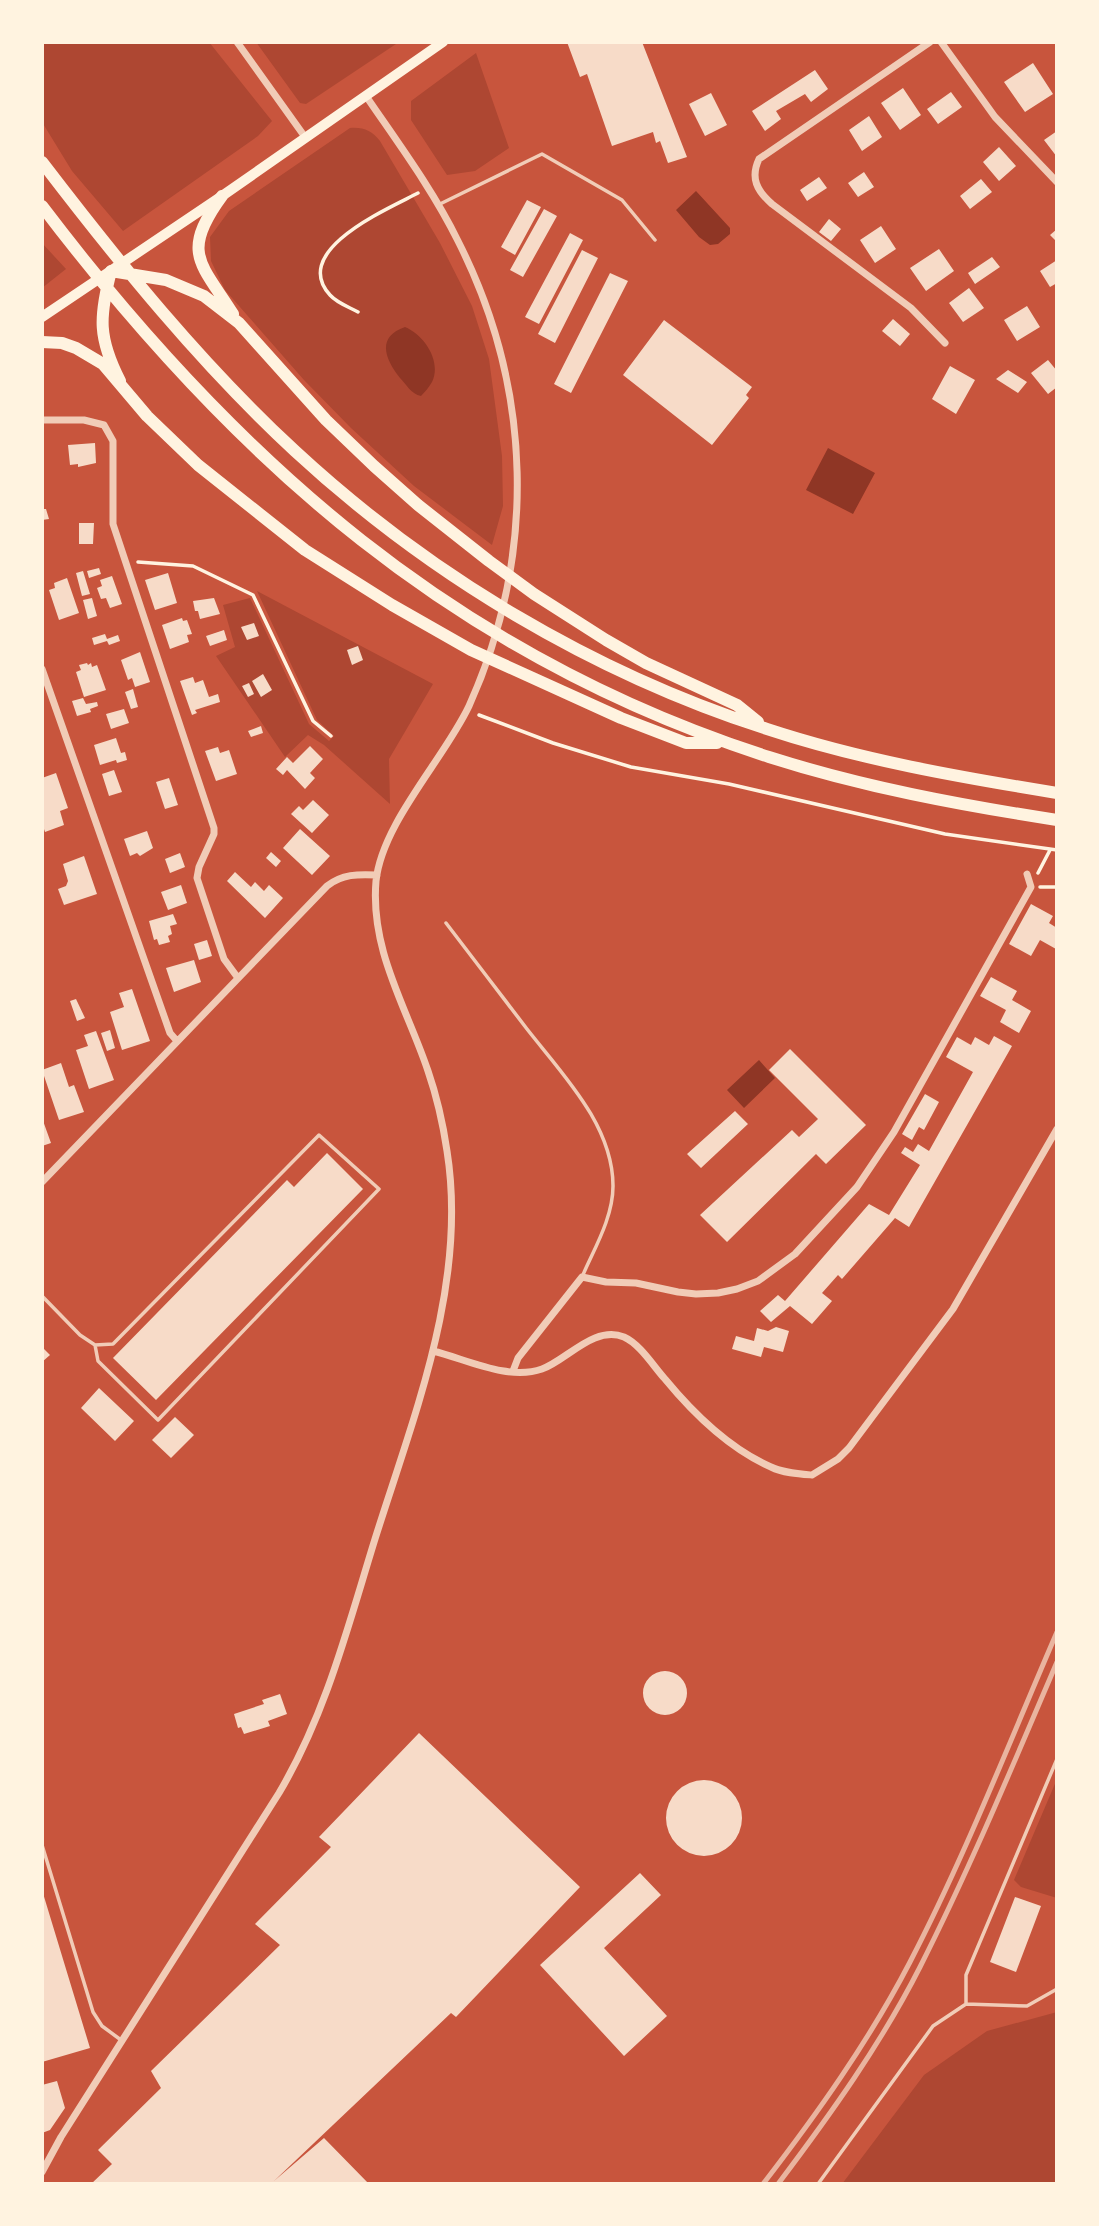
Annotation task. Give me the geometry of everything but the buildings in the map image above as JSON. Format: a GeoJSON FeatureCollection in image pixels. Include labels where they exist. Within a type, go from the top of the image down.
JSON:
{"type":"FeatureCollection","features":[{"type":"Feature","properties":{"kind":"highway"},"geometry":{"type":"LineString","coordinates":[[42,162],[141,288],[222,379],[295,451],[376,520],[482,594],[584,653],[666,691],[766,729],[914,768],[1057,793]]}},
{"type":"Feature","properties":{"kind":"highway"},"geometry":{"type":"LineString","coordinates":[[222,195],[204,225],[200,238],[202,269],[239,323],[326,421],[374,466],[489,561],[534,594],[646,663],[737,705],[766,729]]}},
{"type":"Feature","properties":{"kind":"highway"},"geometry":{"type":"LineString","coordinates":[[42,206],[119,303],[212,406],[283,476],[365,545],[469,618],[545,662],[648,712],[727,743],[805,768],[877,786],[1057,820]]}},
{"type":"Feature","properties":{"kind":"highway"},"geometry":{"type":"LineString","coordinates":[[120,382],[103,343],[102,316],[111,271],[158,278],[190,288],[239,323]]}},
{"type":"Feature","properties":{"kind":"highway"},"geometry":{"type":"LineString","coordinates":[[42,342],[62,344],[88,354],[103,364],[147,416],[198,465],[305,550],[382,599],[481,655],[621,718],[685,743],[727,743]]}},
{"type":"Feature","properties":{"kind":"main road"},"geometry":{"type":"LineString","coordinates":[[42,317],[443,42]]}},
{"type":"Feature","properties":{"kind":"street"},"geometry":{"type":"LineString","coordinates":[[237,42],[304,137]]}},
{"type":"Feature","properties":{"kind":"street"},"geometry":{"type":"LineString","coordinates":[[930,42],[760,159],[755,169],[754,181],[761,194],[772,204],[911,308],[945,343]]}},
{"type":"Feature","properties":{"kind":"street"},"geometry":{"type":"LineString","coordinates":[[941,42],[995,117],[1057,181]]}},
{"type":"Feature","properties":{"kind":"street"},"geometry":{"type":"LineString","coordinates":[[42,2172],[61,2137],[279,1793],[305,1746],[338,1659],[433,1351],[450,1262],[453,1212],[450,1172],[441,1119],[432,1081],[392,981],[377,933],[377,876],[389,842],[405,810],[462,720],[480,680],[506,594],[519,495],[514,429],[505,374],[488,311],[474,275],[438,205],[366,96]]}},
{"type":"Feature","properties":{"kind":"street"},"geometry":{"type":"LineString","coordinates":[[42,421],[84,420],[104,425],[113,441],[113,524],[214,828],[215,834],[199,867],[197,878],[224,959],[238,978]]}},
{"type":"Feature","properties":{"kind":"street"},"geometry":{"type":"LineString","coordinates":[[42,669],[170,1033],[177,1041]]}},
{"type":"Feature","properties":{"kind":"street"},"geometry":{"type":"LineString","coordinates":[[42,1182],[333,881],[356,874],[377,876]]}},
{"type":"Feature","properties":{"kind":"street"},"geometry":{"type":"LineString","coordinates":[[513,1371],[531,1339],[582,1277],[606,1282],[636,1283],[678,1292],[718,1293],[758,1281],[795,1254],[857,1187],[894,1132],[1031,887],[1027,874]]}},
{"type":"Feature","properties":{"kind":"street"},"geometry":{"type":"LineString","coordinates":[[433,1351],[513,1371],[543,1368],[583,1344],[603,1336],[624,1337],[638,1348],[681,1398],[732,1443],[772,1468],[813,1475],[838,1459],[849,1448],[953,1309],[1057,1129]]}},
{"type":"Feature","properties":{"kind":"lane"},"geometry":{"type":"LineString","coordinates":[[438,205],[542,154],[622,200],[655,240]]}},
{"type":"Feature","properties":{"kind":"lane"},"geometry":{"type":"LineString","coordinates":[[446,923],[586,1105],[611,1160],[613,1188],[610,1208],[582,1277]]}},
{"type":"Feature","properties":{"kind":"lane"},"geometry":{"type":"LineString","coordinates":[[42,1296],[80,1335],[95,1345],[113,1344],[319,1135],[379,1189],[158,1420],[99,1361],[95,1345]]}},
{"type":"Feature","properties":{"kind":"lane"},"geometry":{"type":"LineString","coordinates":[[967,2004],[966,1975],[1057,1759]]}},
{"type":"Feature","properties":{"kind":"lane"},"geometry":{"type":"LineString","coordinates":[[42,1845],[93,2012],[102,2026],[122,2041]]}},
{"type":"Feature","properties":{"kind":"lane"},"geometry":{"type":"LineString","coordinates":[[818,2184],[933,2026],[967,2004],[1027,2006],[1057,1989]]}},
{"type":"Feature","properties":{"kind":"path"},"geometry":{"type":"LineString","coordinates":[[358,312],[331,296],[322,283],[322,264],[328,252],[364,221],[427,188]]}},
{"type":"Feature","properties":{"kind":"path"},"geometry":{"type":"LineString","coordinates":[[126,561],[193,566],[253,595],[313,721],[331,736]]}},
{"type":"Feature","properties":{"kind":"path"},"geometry":{"type":"LineString","coordinates":[[480,715],[553,743],[631,767],[729,784],[945,834],[1057,850]]}},
{"type":"Feature","properties":{"kind":"path"},"geometry":{"type":"LineString","coordinates":[[1031,887],[1050,850]]}},
{"type":"Feature","properties":{"kind":"shaded area"},"geometry":{"type":"Polygon","coordinates":[[[42,42],[209,42],[272,121],[258,136],[123,231],[72,171],[42,122],[42,42]]]}},
{"type":"Feature","properties":{"kind":"shaded area"},"geometry":{"type":"Polygon","coordinates":[[[256,42],[399,42],[306,104],[300,103],[256,42]]]}},
{"type":"Feature","properties":{"kind":"shaded area"},"geometry":{"type":"Polygon","coordinates":[[[476,53],[509,148],[475,171],[447,175],[411,120],[411,101],[476,53]]]}},
{"type":"Feature","properties":{"kind":"shaded area"},"geometry":{"type":"Polygon","coordinates":[[[350,128],[367,130],[380,141],[440,243],[472,306],[489,359],[502,456],[503,506],[492,545],[414,486],[351,428],[304,380],[225,290],[211,261],[210,237],[229,211],[350,128]]]}},
{"type":"Feature","properties":{"kind":"shaded area"},"geometry":{"type":"Polygon","coordinates":[[[696,191],[730,228],[730,234],[718,244],[710,245],[699,237],[676,210],[696,191]]]}},
{"type":"Feature","properties":{"kind":"shaded area"},"geometry":{"type":"Polygon","coordinates":[[[42,243],[66,269],[42,288],[42,243]]]}},
{"type":"Feature","properties":{"kind":"shaded area"},"geometry":{"type":"Polygon","coordinates":[[[405,327],[425,342],[433,357],[435,366],[432,382],[421,396],[400,378],[387,356],[390,337],[405,327]]]}},
{"type":"Feature","properties":{"kind":"shaded area"},"geometry":{"type":"Polygon","coordinates":[[[828,448],[875,473],[853,514],[806,490],[828,448]]]}},
{"type":"Feature","properties":{"kind":"shaded area"},"geometry":{"type":"Polygon","coordinates":[[[257,591],[433,684],[389,759],[390,804],[324,745],[308,735],[285,757],[216,656],[235,647],[223,605],[250,598],[309,724],[329,741],[334,736],[317,720],[257,591]]]}},
{"type":"Feature","properties":{"kind":"shaded area"},"geometry":{"type":"Polygon","coordinates":[[[759,1060],[775,1078],[744,1108],[727,1090],[759,1060]]]}},
{"type":"Feature","properties":{"kind":"shaded area"},"geometry":{"type":"Polygon","coordinates":[[[1057,1779],[1057,1898],[1021,1887],[1014,1880],[1057,1779]]]}},
{"type":"Feature","properties":{"kind":"shaded area"},"geometry":{"type":"Polygon","coordinates":[[[1057,2012],[1057,2184],[842,2184],[924,2075],[987,2031],[1057,2012]]]}},
{"type":"Feature","properties":{"kind":"railway"},"geometry":{"type":"LineString","coordinates":[[763,2184],[841,2076],[910,1962],[968,1840],[1057,1632]]}},
{"type":"Feature","properties":{"kind":"railway"},"geometry":{"type":"LineString","coordinates":[[778,2184],[854,2078],[905,1996],[974,1854],[1057,1662]]}}]}
